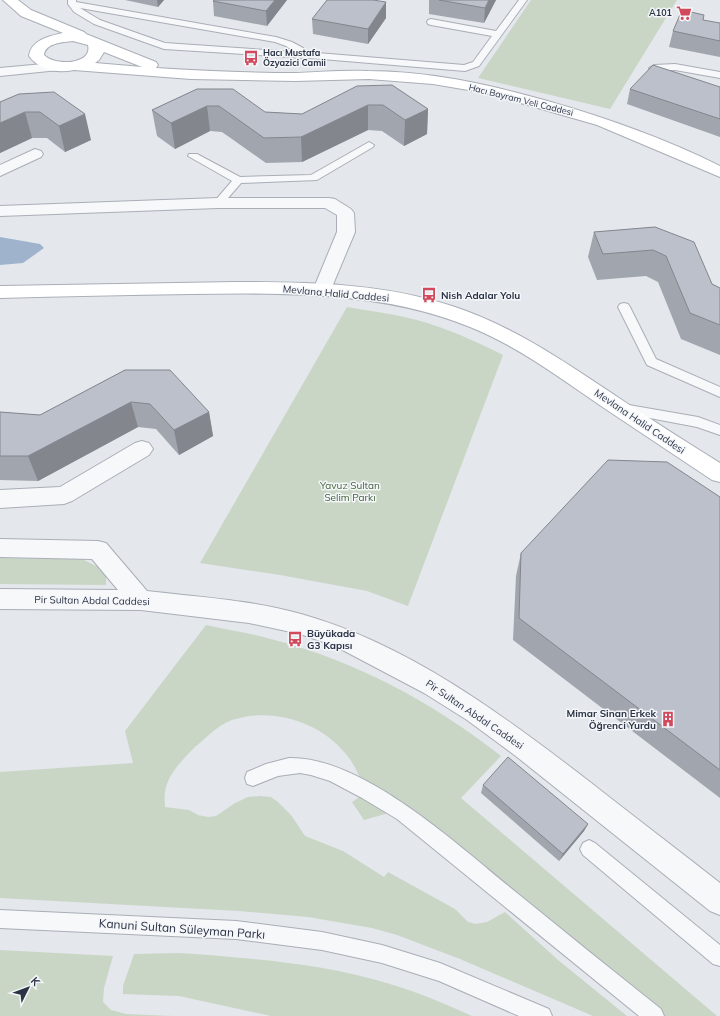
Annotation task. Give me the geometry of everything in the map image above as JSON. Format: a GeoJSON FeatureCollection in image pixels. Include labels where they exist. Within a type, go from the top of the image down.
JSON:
{"type":"FeatureCollection","features":[{"type":"Feature","properties":{"kind":"street"},"geometry":{"type":"LineString","coordinates":[[10,0],[26,13],[156,68],[191,75]]}},
{"type":"Feature","properties":{"kind":"street"},"geometry":{"type":"LineString","coordinates":[[26,13],[42,46]]}},
{"type":"Feature","properties":{"kind":"street"},"geometry":{"type":"LineString","coordinates":[[2,72],[42,46],[64,36],[89,40],[98,48],[97,53],[92,58],[76,66]]}},
{"type":"Feature","properties":{"kind":"street"},"geometry":{"type":"LineString","coordinates":[[42,46],[36,53],[37,58],[41,62],[54,67]]}},
{"type":"Feature","properties":{"kind":"street"},"geometry":{"type":"LineString","coordinates":[[2,72],[76,66],[191,75]]}},
{"type":"Feature","properties":{"kind":"street","name":"Hacı Bayram Veli Caddesi"},"geometry":{"type":"LineString","coordinates":[[191,75],[369,75],[433,80],[486,90],[603,122],[696,160],[720,172]]}},
{"type":"Feature","properties":{"kind":"street"},"geometry":{"type":"LineString","coordinates":[[0,171],[35,154]]}},
{"type":"Feature","properties":{"kind":"street"},"geometry":{"type":"LineString","coordinates":[[0,211],[218,203],[329,203],[345,212],[346,232],[322,290]]}},
{"type":"Feature","properties":{"kind":"street","name":"Mevlana Halid Caddesi"},"geometry":{"type":"LineString","coordinates":[[0,292],[92,289],[260,288],[322,290],[383,296],[426,306],[477,323],[540,355],[720,474]]}},
{"type":"Feature","properties":{"kind":"street"},"geometry":{"type":"LineString","coordinates":[[0,499],[64,495],[142,449]]}},
{"type":"Feature","properties":{"kind":"street"},"geometry":{"type":"LineString","coordinates":[[0,548],[98,550],[141,600]]}},
{"type":"Feature","properties":{"kind":"street","name":"Pir Sultan Abdal Caddesi"},"geometry":{"type":"LineString","coordinates":[[0,599],[141,600],[249,613],[300,624],[342,638],[388,660],[464,704],[526,748],[720,901]]}},
{"type":"Feature","properties":{"kind":"lane"},"geometry":{"type":"LineString","coordinates":[[72,2],[77,10],[97,22],[164,46],[465,68],[476,64],[523,0]]}},
{"type":"Feature","properties":{"kind":"lane"},"geometry":{"type":"LineString","coordinates":[[72,2],[276,40],[297,48],[300,50],[300,55]]}},
{"type":"Feature","properties":{"kind":"lane"},"geometry":{"type":"LineString","coordinates":[[431,22],[498,34]]}},
{"type":"Feature","properties":{"kind":"lane"},"geometry":{"type":"LineString","coordinates":[[671,79],[656,74],[654,68],[676,66],[720,75]]}},
{"type":"Feature","properties":{"kind":"lane"},"geometry":{"type":"LineString","coordinates":[[193,156],[238,180],[313,178],[369,145]]}},
{"type":"Feature","properties":{"kind":"lane"},"geometry":{"type":"LineString","coordinates":[[218,203],[238,180]]}},
{"type":"Feature","properties":{"kind":"lane"},"geometry":{"type":"LineString","coordinates":[[624,307],[651,362],[720,392]]}},
{"type":"Feature","properties":{"kind":"lane"},"geometry":{"type":"LineString","coordinates":[[620,409],[698,422],[720,430]]}},
{"type":"Feature","properties":{"kind":"lane"},"geometry":{"type":"LineString","coordinates":[[253,778],[278,767],[307,765],[327,771],[369,792],[403,813],[654,1016]]}},
{"type":"Feature","properties":{"kind":"lane"},"geometry":{"type":"LineString","coordinates":[[589,849],[720,957]]}},
{"type":"Feature","properties":{"kind":"lane","name":"Kanuni Sultan Süleyman Parkı"},"geometry":{"type":"LineString","coordinates":[[0,920],[236,930],[322,941],[382,954],[440,972],[542,1016]]}},
{"type":"Feature","properties":{"kind":"green space"},"geometry":{"type":"Polygon","coordinates":[[[531,0],[677,0],[610,109],[478,78],[531,0]]]}},
{"type":"Feature","properties":{"kind":"green space","name":"Yavuz Sultan Selim Parkı"},"geometry":{"type":"Polygon","coordinates":[[[347,307],[400,316],[428,323],[461,335],[503,355],[408,606],[367,591],[280,575],[200,563],[347,307]]]}},
{"type":"Feature","properties":{"kind":"green space"},"geometry":{"type":"Polygon","coordinates":[[[0,558],[82,559],[106,571],[106,585],[0,584],[0,558]]]}},
{"type":"Feature","properties":{"kind":"green space"},"geometry":{"type":"Polygon","coordinates":[[[206,625],[263,637],[302,648],[363,671],[420,701],[475,736],[501,756],[461,798],[717,1016],[660,1016],[491,877],[447,835],[426,823],[397,814],[385,814],[364,820],[352,802],[366,793],[349,757],[334,742],[322,733],[308,725],[278,716],[247,716],[227,722],[212,732],[190,752],[172,773],[166,786],[165,807],[189,810],[198,815],[208,817],[216,816],[235,803],[248,797],[271,797],[291,815],[305,836],[343,851],[384,877],[388,872],[455,909],[468,922],[476,924],[487,922],[505,912],[558,960],[627,1016],[593,1016],[460,959],[397,935],[372,928],[308,917],[239,911],[0,898],[0,772],[133,763],[125,731],[206,625]]]}},
{"type":"Feature","properties":{"kind":"green space"},"geometry":{"type":"Polygon","coordinates":[[[0,950],[113,956],[104,988],[103,1002],[111,1010],[126,1014],[173,1016],[0,1016],[0,950]]]}},
{"type":"Feature","properties":{"kind":"green space"},"geometry":{"type":"Polygon","coordinates":[[[179,953],[259,959],[338,971],[400,987],[431,998],[472,1016],[271,1016],[179,996],[123,994],[123,986],[134,954],[179,953]]]}},
{"type":"Feature","properties":{"kind":"water"},"geometry":{"type":"Polygon","coordinates":[[[0,237],[40,244],[44,248],[23,263],[0,265],[0,237]]]}},
{"type":"Feature","properties":{"kind":"building"},"geometry":{"type":"Polygon","coordinates":[[[275,0],[266,11],[213,1],[275,0]]]}},
{"type":"Feature","properties":{"kind":"building"},"geometry":{"type":"Polygon","coordinates":[[[327,0],[373,0],[386,2],[368,29],[312,19],[327,0]]]}},
{"type":"Feature","properties":{"kind":"building"},"geometry":{"type":"Polygon","coordinates":[[[439,0],[489,0],[485,8],[439,0]]]}},
{"type":"Feature","properties":{"kind":"building"},"geometry":{"type":"Polygon","coordinates":[[[682,10],[704,15],[703,20],[720,23],[720,41],[673,31],[682,10]]]}},
{"type":"Feature","properties":{"kind":"building"},"geometry":{"type":"Polygon","coordinates":[[[653,65],[720,87],[720,119],[630,89],[653,65]]]}},
{"type":"Feature","properties":{"kind":"building"},"geometry":{"type":"Polygon","coordinates":[[[392,85],[428,109],[405,120],[383,105],[368,105],[301,137],[264,138],[219,106],[207,106],[171,123],[152,110],[197,89],[233,89],[265,112],[302,114],[357,86],[392,85]]]}},
{"type":"Feature","properties":{"kind":"building"},"geometry":{"type":"Polygon","coordinates":[[[54,92],[85,114],[59,126],[40,112],[25,112],[0,123],[0,102],[19,94],[54,92]]]}},
{"type":"Feature","properties":{"kind":"building"},"geometry":{"type":"Polygon","coordinates":[[[655,227],[694,242],[712,284],[720,288],[720,325],[690,313],[666,256],[653,250],[603,254],[594,232],[655,227]]]}},
{"type":"Feature","properties":{"kind":"building"},"geometry":{"type":"Polygon","coordinates":[[[125,370],[170,370],[209,412],[174,430],[150,404],[131,402],[28,456],[0,456],[0,412],[40,415],[125,370]]]}},
{"type":"Feature","properties":{"kind":"building","name":"Mimar Sinan Erkek Öğrenci Yurdu"},"geometry":{"type":"Polygon","coordinates":[[[608,460],[667,462],[720,497],[720,770],[519,618],[521,553],[608,460]]]}},
{"type":"Feature","properties":{"kind":"building"},"geometry":{"type":"Polygon","coordinates":[[[508,757],[588,824],[563,854],[483,785],[508,757]]]}},
{"type":"Feature","properties":{"kind":"place","name":"A101"},"geometry":{"type":"Point","coordinates":[684,13]}},
{"type":"Feature","properties":{"kind":"place","name":"Hacı Mustafa Özyazici Camii"},"geometry":{"type":"Point","coordinates":[251,58]}},
{"type":"Feature","properties":{"kind":"place","name":"Nish Adalar Yolu"},"geometry":{"type":"Point","coordinates":[429,295]}},
{"type":"Feature","properties":{"kind":"place","name":"Büyükada G3 Kapısı"},"geometry":{"type":"Point","coordinates":[295,639]}},
{"type":"Feature","properties":{"kind":"place","name":"Mimar Sinan Erkek Öğrenci Yurdu"},"geometry":{"type":"Point","coordinates":[668,719]}}]}
